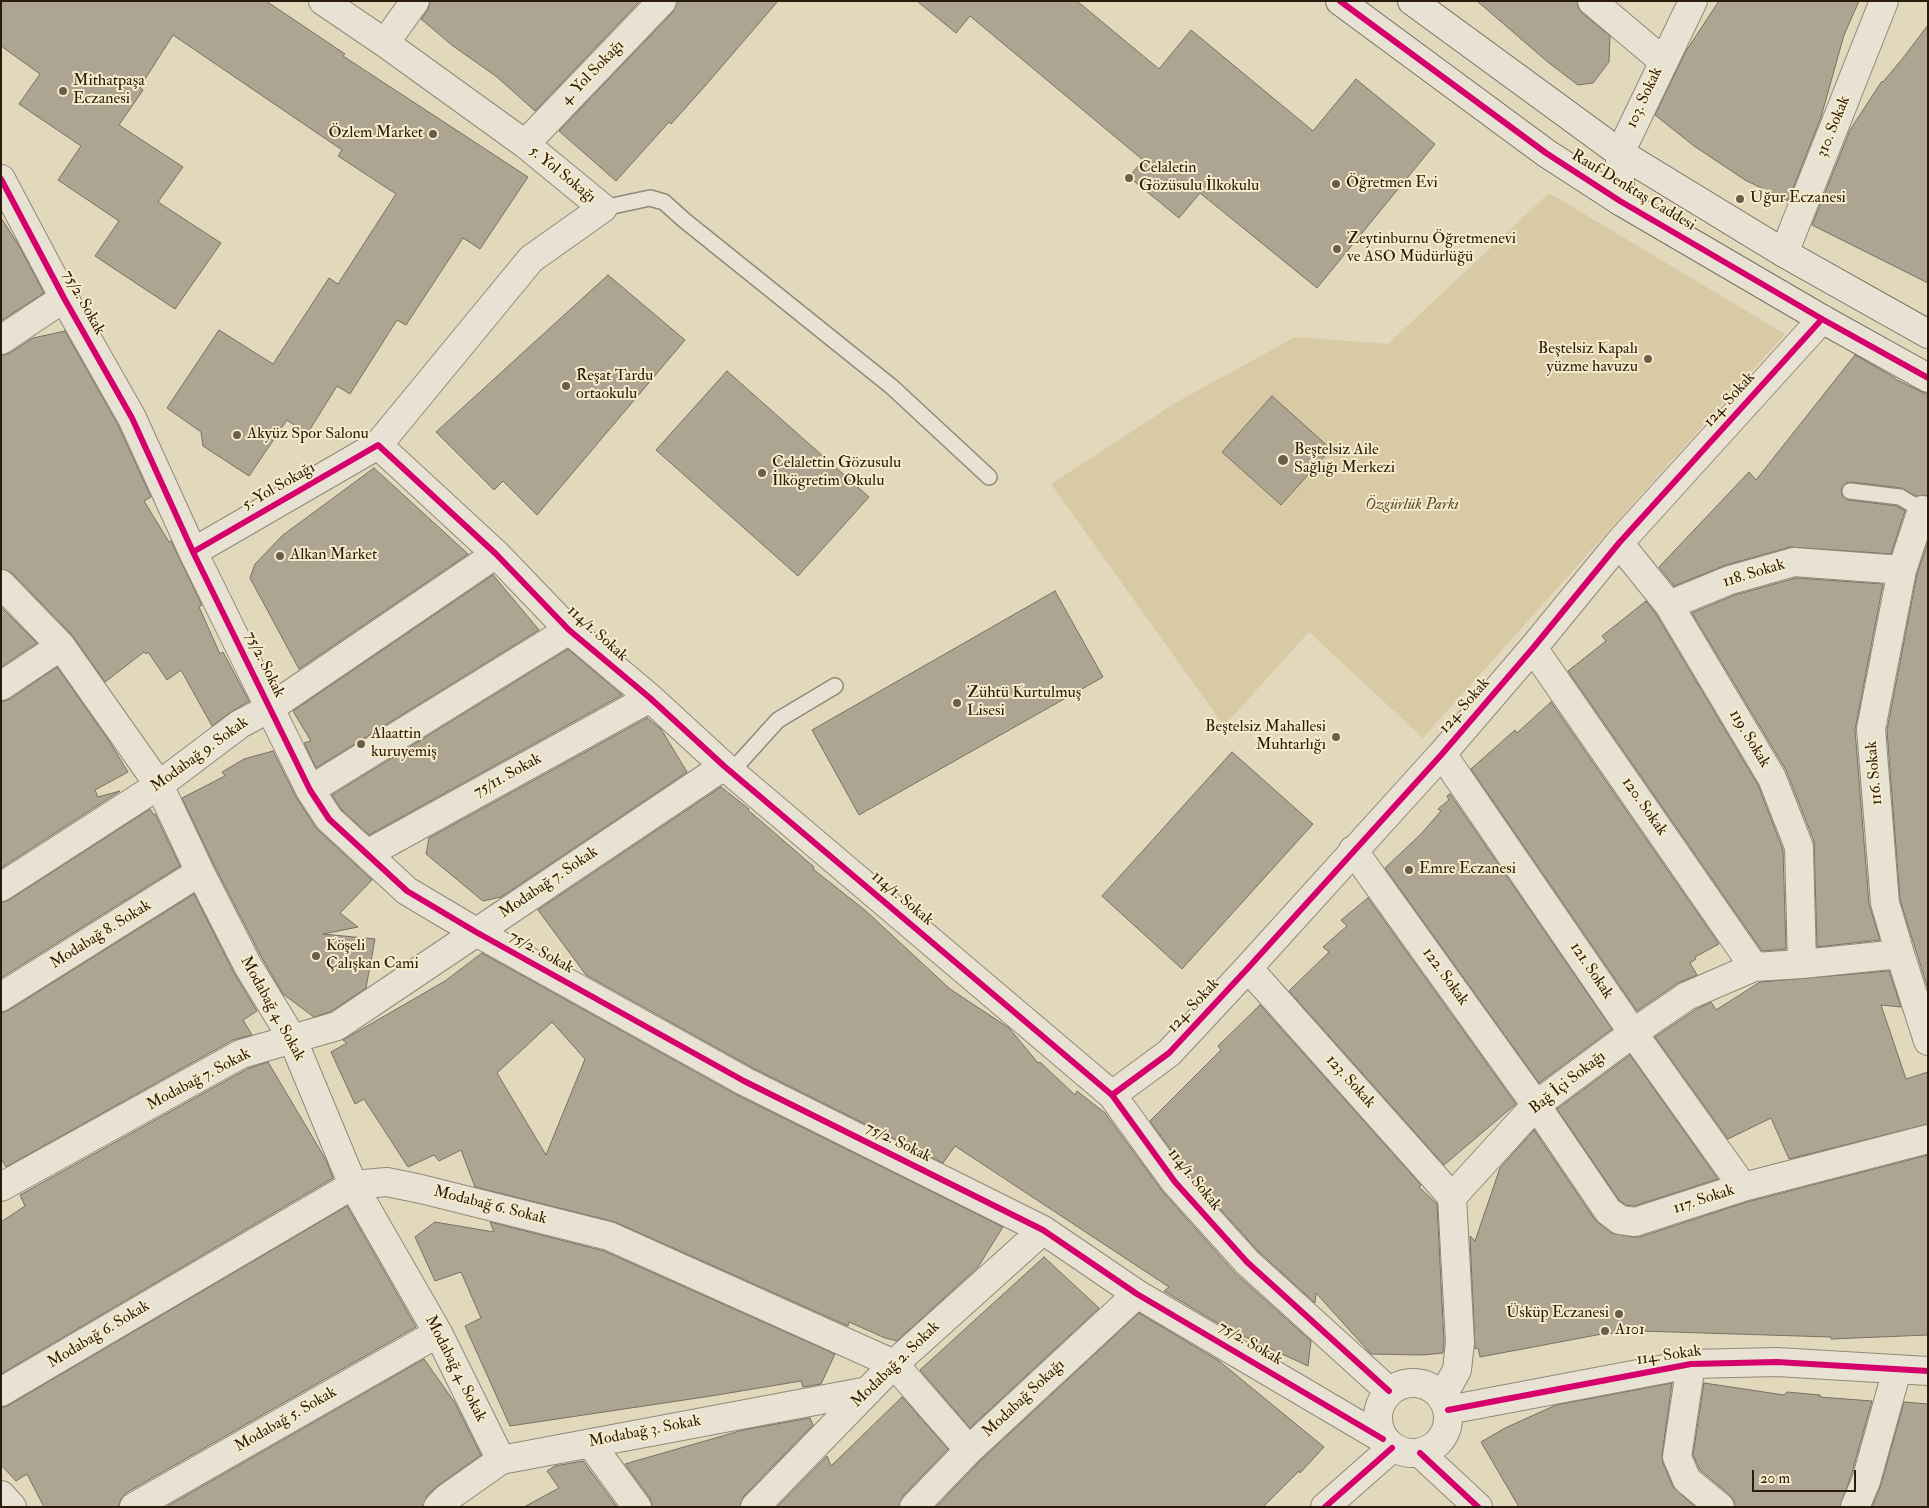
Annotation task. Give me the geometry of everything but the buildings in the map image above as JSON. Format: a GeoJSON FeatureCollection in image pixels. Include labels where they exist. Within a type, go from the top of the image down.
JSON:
{"type":"FeatureCollection","features":[{"type":"Feature","properties":{"kind":"street","name":"5. Yol Sokağı"},"geometry":{"type":"LineString","coordinates":[[193,552],[378,445],[531,259],[603,208],[525,144],[385,43],[323,1]]}},
{"type":"Feature","properties":{"kind":"street"},"geometry":{"type":"LineString","coordinates":[[385,43],[415,1]]}},
{"type":"Feature","properties":{"kind":"street","name":"4. Yol Sokağı"},"geometry":{"type":"LineString","coordinates":[[525,144],[662,1]]}},
{"type":"Feature","properties":{"kind":"street","name":"Rauf Denktaş Caddesi"},"geometry":{"type":"LineString","coordinates":[[1340,1],[1546,153],[1620,201],[1822,319],[1928,378]]}},
{"type":"Feature","properties":{"kind":"street","name":"Rauf Denktaş Caddesi"},"geometry":{"type":"LineString","coordinates":[[1412,1],[1620,153],[1784,253],[1928,334]]}},
{"type":"Feature","properties":{"kind":"street"},"geometry":{"type":"LineString","coordinates":[[1592,1],[1663,61]]}},
{"type":"Feature","properties":{"kind":"street","name":"103. Sokak"},"geometry":{"type":"LineString","coordinates":[[1620,201],[1620,153],[1693,1]]}},
{"type":"Feature","properties":{"kind":"street","name":"310. Sokak"},"geometry":{"type":"LineString","coordinates":[[1784,253],[1884,1]]}},
{"type":"Feature","properties":{"kind":"street","name":"75/2. Sokak"},"geometry":{"type":"LineString","coordinates":[[1,178],[64,298],[132,418],[193,552],[310,790],[328,819],[366,854],[407,891],[476,932],[744,1081],[1043,1230],[1137,1294],[1388,1443]]}},
{"type":"Feature","properties":{"kind":"street"},"geometry":{"type":"LineString","coordinates":[[1,340],[64,298]]}},
{"type":"Feature","properties":{"kind":"street","name":"124. Sokak"},"geometry":{"type":"LineString","coordinates":[[1112,1095],[1169,1053],[1248,968],[1442,754],[1533,648],[1619,543],[1822,319]]}},
{"type":"Feature","properties":{"kind":"street","name":"114/1. Sokak"},"geometry":{"type":"LineString","coordinates":[[378,445],[496,554],[570,630],[650,698],[727,769],[1112,1095],[1175,1182],[1247,1262],[1389,1391]]}},
{"type":"Feature","properties":{"kind":"street","name":"116. Sokak"},"geometry":{"type":"LineString","coordinates":[[1925,511],[1902,570],[1871,729],[1885,903],[1928,1040]]}},
{"type":"Feature","properties":{"kind":"street","name":"119. Sokak"},"geometry":{"type":"LineString","coordinates":[[1619,543],[1669,605],[1772,778],[1799,847],[1802,964]]}},
{"type":"Feature","properties":{"kind":"street","name":"Modabağ 9. Sokak"},"geometry":{"type":"LineString","coordinates":[[1,887],[159,785],[240,724],[270,708],[496,554]]}},
{"type":"Feature","properties":{"kind":"street","name":"118. Sokak"},"geometry":{"type":"LineString","coordinates":[[1669,605],[1730,580],[1794,562],[1902,570]]}},
{"type":"Feature","properties":{"kind":"street","name":"Modabağ 4. Sokak"},"geometry":{"type":"LineString","coordinates":[[1,584],[61,646],[159,785],[200,872],[248,966],[292,1038],[353,1185],[438,1334],[501,1460]]}},
{"type":"Feature","properties":{"kind":"street"},"geometry":{"type":"LineString","coordinates":[[310,790],[570,630]]}},
{"type":"Feature","properties":{"kind":"street"},"geometry":{"type":"LineString","coordinates":[[1,686],[61,646]]}},
{"type":"Feature","properties":{"kind":"street","name":"120. Sokak"},"geometry":{"type":"LineString","coordinates":[[1533,648],[1754,967]]}},
{"type":"Feature","properties":{"kind":"street","name":"75/11. Sokak"},"geometry":{"type":"LineString","coordinates":[[366,854],[650,698]]}},
{"type":"Feature","properties":{"kind":"street","name":"121. Sokak"},"geometry":{"type":"LineString","coordinates":[[1442,754],[1633,1032],[1743,1187]]}},
{"type":"Feature","properties":{"kind":"street","name":"Modabağ 7. Sokak"},"geometry":{"type":"LineString","coordinates":[[1,1187],[241,1054],[337,1026],[476,932],[727,769]]}},
{"type":"Feature","properties":{"kind":"street","name":"122. Sokak"},"geometry":{"type":"LineString","coordinates":[[1353,850],[1536,1105]]}},
{"type":"Feature","properties":{"kind":"street","name":"Modabağ 8. Sokak"},"geometry":{"type":"LineString","coordinates":[[1,998],[200,872]]}},
{"type":"Feature","properties":{"kind":"street","name":"Bağ İçi Sokağı"},"geometry":{"type":"LineString","coordinates":[[1452,1197],[1536,1105],[1633,1032],[1687,996],[1754,967],[1900,954]]}},
{"type":"Feature","properties":{"kind":"street","name":"123. Sokak"},"geometry":{"type":"LineString","coordinates":[[1248,968],[1452,1197]]}},
{"type":"Feature","properties":{"kind":"street","name":"117. Sokak"},"geometry":{"type":"LineString","coordinates":[[1536,1105],[1608,1211],[1620,1220],[1635,1222],[1743,1187],[1928,1139]]}},
{"type":"Feature","properties":{"kind":"street","name":"Modabağ 6. Sokak"},"geometry":{"type":"LineString","coordinates":[[1,1392],[353,1185],[387,1182],[609,1236],[894,1364],[969,1450]]}},
{"type":"Feature","properties":{"kind":"street"},"geometry":{"type":"LineString","coordinates":[[1445,1404],[1456,1370],[1460,1342],[1452,1197]]}},
{"type":"Feature","properties":{"kind":"street","name":"Modabağ 2. Sokak"},"geometry":{"type":"LineString","coordinates":[[755,1507],[894,1364],[1043,1230]]}},
{"type":"Feature","properties":{"kind":"street","name":"Modabağ Sokağı"},"geometry":{"type":"LineString","coordinates":[[914,1507],[969,1450],[1137,1294]]}},
{"type":"Feature","properties":{"kind":"street","name":"Modabağ 5. Sokak"},"geometry":{"type":"LineString","coordinates":[[134,1507],[438,1334]]}},
{"type":"Feature","properties":{"kind":"street","name":"114. Sokak"},"geometry":{"type":"LineString","coordinates":[[1445,1404],[1691,1364],[1777,1362],[1928,1371]]}},
{"type":"Feature","properties":{"kind":"street"},"geometry":{"type":"LineString","coordinates":[[1691,1364],[1678,1457],[1687,1480],[1720,1507]]}},
{"type":"Feature","properties":{"kind":"street"},"geometry":{"type":"LineString","coordinates":[[1855,1507],[1866,1481],[1897,1370]]}},
{"type":"Feature","properties":{"kind":"street"},"geometry":{"type":"LineString","coordinates":[[1423,1383],[1434,1389],[1445,1404],[1448,1422],[1445,1432],[1439,1442],[1431,1449],[1410,1454],[1388,1443],[1379,1429],[1378,1409],[1382,1399],[1389,1391],[1405,1384],[1423,1383]]}},
{"type":"Feature","properties":{"kind":"street","name":"Modabağ 3. Sokak"},"geometry":{"type":"LineString","coordinates":[[438,1507],[447,1498],[501,1460],[868,1391]]}},
{"type":"Feature","properties":{"kind":"street"},"geometry":{"type":"LineString","coordinates":[[590,1443],[637,1507]]}},
{"type":"Feature","properties":{"kind":"street"},"geometry":{"type":"LineString","coordinates":[[1324,1507],[1388,1443]]}},
{"type":"Feature","properties":{"kind":"street"},"geometry":{"type":"LineString","coordinates":[[1420,1453],[1478,1507]]}},
{"type":"Feature","properties":{"kind":"street"},"geometry":{"type":"LineString","coordinates":[[1,1495],[12,1507]]}},
{"type":"Feature","properties":{"kind":"lane"},"geometry":{"type":"LineString","coordinates":[[603,208],[650,198],[664,202],[892,388],[989,477]]}},
{"type":"Feature","properties":{"kind":"lane"},"geometry":{"type":"LineString","coordinates":[[1850,491],[1900,497],[1925,511]]}},
{"type":"Feature","properties":{"kind":"lane"},"geometry":{"type":"LineString","coordinates":[[727,769],[778,720],[835,686]]}},
{"type":"Feature","properties":{"kind":"green space","name":"Özgürlük Parkı"},"geometry":{"type":"Polygon","coordinates":[[[1549,193],[1785,334],[1423,738],[1309,632],[1224,726],[1051,484],[1177,402],[1295,337],[1388,344],[1549,193]]]}},
{"type":"Feature","properties":{"kind":"cycle path"},"geometry":{"type":"LineString","coordinates":[[1340,1],[1546,153],[1620,201],[1822,319],[1928,378]]}},
{"type":"Feature","properties":{"kind":"cycle path"},"geometry":{"type":"LineString","coordinates":[[1,179],[64,298],[132,418],[193,552],[310,790],[329,819],[407,891],[476,932],[744,1081],[1043,1230],[1137,1294],[1383,1439]]}},
{"type":"Feature","properties":{"kind":"cycle path"},"geometry":{"type":"LineString","coordinates":[[1112,1095],[1169,1053],[1248,968],[1442,754],[1533,648],[1619,543],[1822,319]]}},
{"type":"Feature","properties":{"kind":"cycle path"},"geometry":{"type":"LineString","coordinates":[[193,552],[378,445],[496,554],[569,630],[650,698],[724,766],[1112,1095],[1175,1182],[1247,1262],[1389,1391]]}},
{"type":"Feature","properties":{"kind":"cycle path"},"geometry":{"type":"LineString","coordinates":[[1448,1410],[1691,1364],[1777,1362],[1928,1371]]}},
{"type":"Feature","properties":{"kind":"cycle path"},"geometry":{"type":"LineString","coordinates":[[1325,1507],[1392,1448]]}},
{"type":"Feature","properties":{"kind":"cycle path"},"geometry":{"type":"LineString","coordinates":[[1420,1453],[1478,1507]]}},
{"type":"Feature","properties":{"kind":"place","name":"Mithatpaşa Eczanesi"},"geometry":{"type":"Point","coordinates":[63,91]}},
{"type":"Feature","properties":{"kind":"place","name":"Özlem Market"},"geometry":{"type":"Point","coordinates":[433,134]}},
{"type":"Feature","properties":{"kind":"place","name":"Celaletin Gözüsulu İlkokulu"},"geometry":{"type":"Point","coordinates":[1129,178]}},
{"type":"Feature","properties":{"kind":"place","name":"Öğretmen Evi"},"geometry":{"type":"Point","coordinates":[1336,184]}},
{"type":"Feature","properties":{"kind":"place","name":"Uğur Eczanesi"},"geometry":{"type":"Point","coordinates":[1740,199]}},
{"type":"Feature","properties":{"kind":"place","name":"Zeytinburnu Öğretmenevi ve ASO Müdürlüğü"},"geometry":{"type":"Point","coordinates":[1337,249]}},
{"type":"Feature","properties":{"kind":"place","name":"Beştelsiz Kapalı yüzme havuzu"},"geometry":{"type":"Point","coordinates":[1648,359]}},
{"type":"Feature","properties":{"kind":"place","name":"Reşat Tardu ortaokulu"},"geometry":{"type":"Point","coordinates":[566,386]}},
{"type":"Feature","properties":{"kind":"place","name":"Akyüz Spor Salonu"},"geometry":{"type":"Point","coordinates":[237,435]}},
{"type":"Feature","properties":{"kind":"place","name":"Beştelsiz Aile Sağlığı Merkezi"},"geometry":{"type":"Point","coordinates":[1283,460]}},
{"type":"Feature","properties":{"kind":"place","name":"Celalettin Gözusulu İlkögretim Okulu"},"geometry":{"type":"Point","coordinates":[762,473]}},
{"type":"Feature","properties":{"kind":"place","name":"Alkan Market"},"geometry":{"type":"Point","coordinates":[280,556]}},
{"type":"Feature","properties":{"kind":"place","name":"Zühtü Kurtulmuş Lisesi"},"geometry":{"type":"Point","coordinates":[957,703]}},
{"type":"Feature","properties":{"kind":"place","name":"Beştelsiz Mahallesi Muhtarlığı"},"geometry":{"type":"Point","coordinates":[1336,737]}},
{"type":"Feature","properties":{"kind":"place","name":"Alaattin kuruyemiş"},"geometry":{"type":"Point","coordinates":[361,744]}},
{"type":"Feature","properties":{"kind":"place","name":"Emre Eczanesi"},"geometry":{"type":"Point","coordinates":[1409,870]}},
{"type":"Feature","properties":{"kind":"place","name":"Köşeli Çalışkan Cami"},"geometry":{"type":"Point","coordinates":[316,956]}},
{"type":"Feature","properties":{"kind":"place","name":"Üsküp Eczanesi"},"geometry":{"type":"Point","coordinates":[1619,1314]}},
{"type":"Feature","properties":{"kind":"place","name":"A101"},"geometry":{"type":"Point","coordinates":[1605,1331]}}]}
